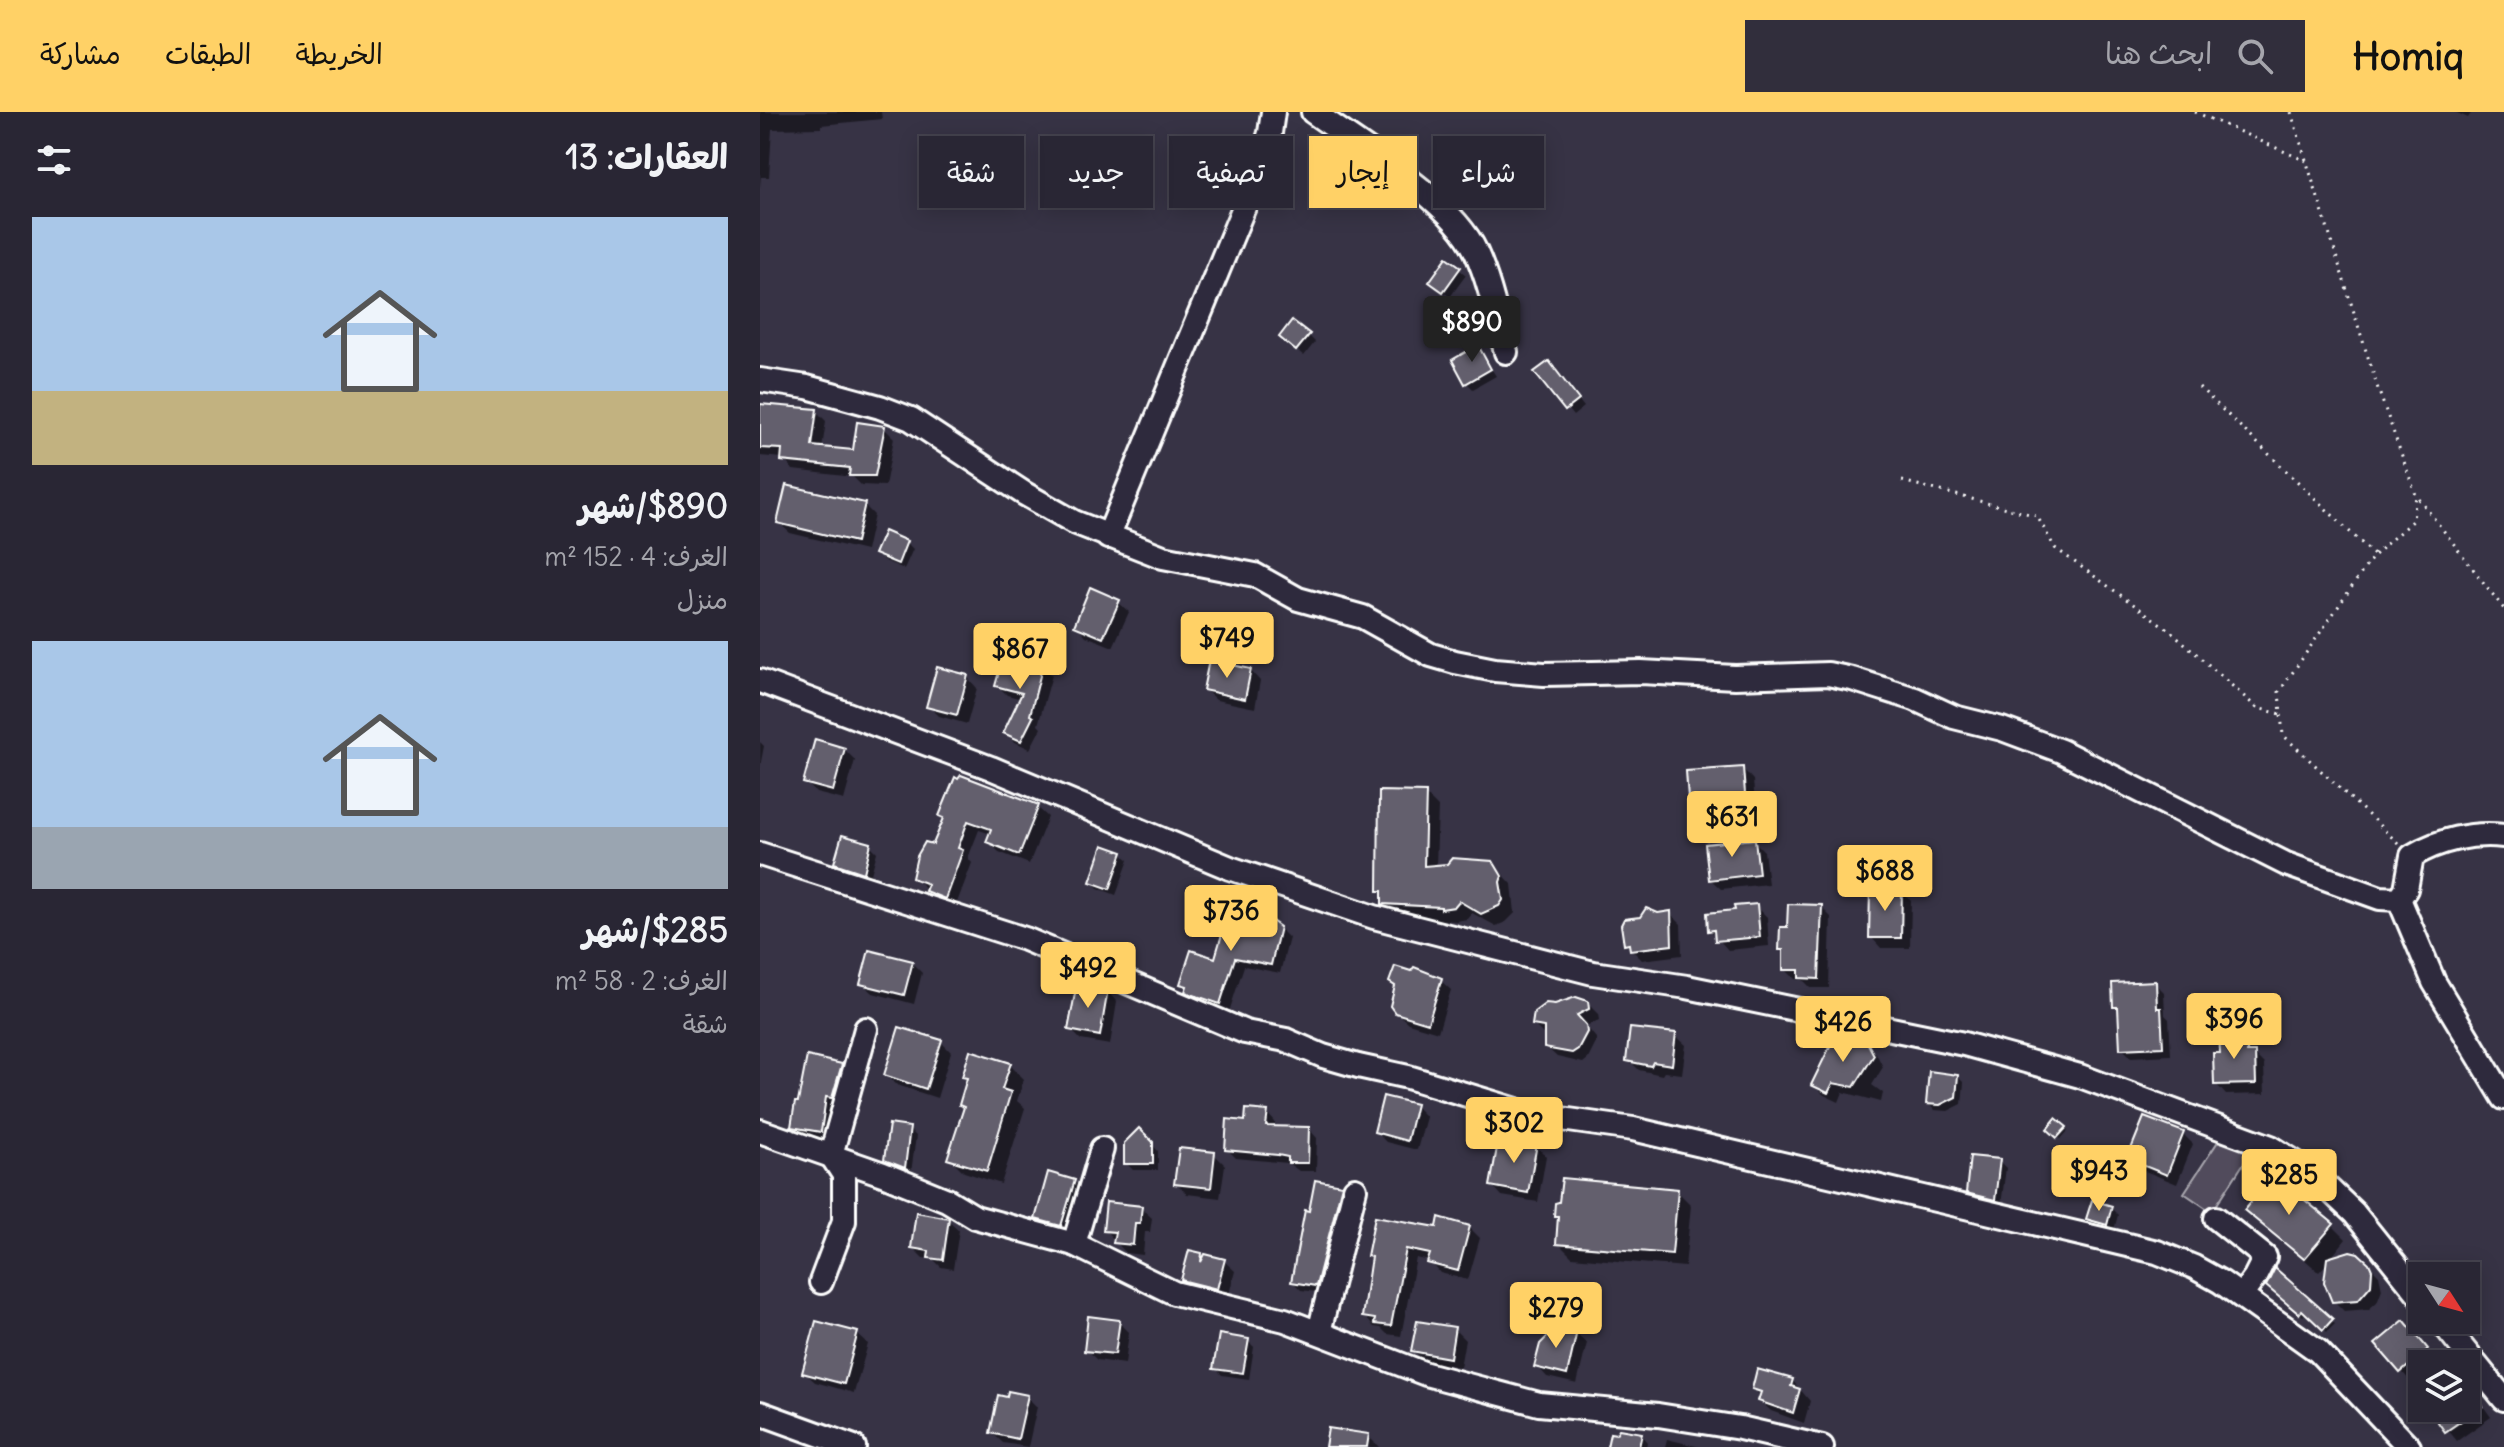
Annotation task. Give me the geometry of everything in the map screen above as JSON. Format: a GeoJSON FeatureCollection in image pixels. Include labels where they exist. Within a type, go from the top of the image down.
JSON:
{"type":"FeatureCollection","features":[{"type":"Feature","properties":{"kind":"street"},"geometry":{"type":"LineString","coordinates":[[1108,537],[1254,184],[1270,133],[1273,112]]}},
{"type":"Feature","properties":{"kind":"street"},"geometry":{"type":"LineString","coordinates":[[1313,112],[1428,196],[1464,231],[1483,269],[1506,352]]}},
{"type":"Feature","properties":{"kind":"street"},"geometry":{"type":"LineString","coordinates":[[760,380],[807,387],[911,419],[1025,494],[1074,522],[1183,562],[1255,575],[1298,599],[1363,617],[1431,655],[1477,668],[1544,674],[1641,672],[1735,677],[1828,674],[1866,682],[1954,717],[2002,729],[2061,751],[2286,864],[2380,898],[2399,899]]}},
{"type":"Feature","properties":{"kind":"street"},"geometry":{"type":"LineString","coordinates":[[760,681],[991,768],[1230,868],[1374,917],[1593,973],[1687,987],[1964,1044],[2080,1076],[2271,1147],[2312,1173],[2354,1213],[2408,1280]]}},
{"type":"Feature","properties":{"kind":"street"},"geometry":{"type":"LineString","coordinates":[[2399,899],[2406,889],[2412,856],[2439,842],[2469,835],[2504,836]]}},
{"type":"Feature","properties":{"kind":"street"},"geometry":{"type":"LineString","coordinates":[[760,854],[1025,939],[1245,1032],[1286,1040],[1323,1056],[1408,1077],[1533,1115],[1633,1129],[2157,1252],[2194,1267],[2318,1351],[2409,1447]]}},
{"type":"Feature","properties":{"kind":"street"},"geometry":{"type":"LineString","coordinates":[[2399,899],[2434,982],[2504,1098]]}},
{"type":"Feature","properties":{"kind":"street"},"geometry":{"type":"LineString","coordinates":[[821,1282],[844,1221],[844,1175],[831,1155],[866,1029]]}},
{"type":"Feature","properties":{"kind":"street"},"geometry":{"type":"LineString","coordinates":[[760,1131],[947,1200],[975,1217],[1074,1244],[1174,1293],[1319,1332],[1426,1374],[1539,1404],[1658,1415],[1740,1428],[1822,1447]]}},
{"type":"Feature","properties":{"kind":"street"},"geometry":{"type":"LineString","coordinates":[[1074,1244],[1102,1149]]}},
{"type":"Feature","properties":{"kind":"street"},"geometry":{"type":"LineString","coordinates":[[947,1200],[951,1177]]}},
{"type":"Feature","properties":{"kind":"street"},"geometry":{"type":"LineString","coordinates":[[1319,1332],[1355,1189]]}},
{"type":"Feature","properties":{"kind":"street"},"geometry":{"type":"LineString","coordinates":[[2216,1218],[2265,1257],[2241,1296]]}},
{"type":"Feature","properties":{"kind":"street"},"geometry":{"type":"LineString","coordinates":[[2451,1334],[2504,1399]]}},
{"type":"Feature","properties":{"kind":"street"},"geometry":{"type":"LineString","coordinates":[[760,1413],[854,1447]]}},
{"type":"Feature","properties":{"kind":"path"},"geometry":{"type":"LineString","coordinates":[[2195,112],[2306,161]]}},
{"type":"Feature","properties":{"kind":"path"},"geometry":{"type":"LineString","coordinates":[[2291,112],[2378,389],[2416,495],[2504,609]]}},
{"type":"Feature","properties":{"kind":"path"},"geometry":{"type":"LineString","coordinates":[[2199,387],[2374,555]]}},
{"type":"Feature","properties":{"kind":"path"},"geometry":{"type":"LineString","coordinates":[[1902,481],[2037,516],[2055,548],[2172,632],[2257,708],[2281,714]]}},
{"type":"Feature","properties":{"kind":"path"},"geometry":{"type":"LineString","coordinates":[[2412,856],[2283,735],[2279,692],[2374,555],[2413,520],[2416,495]]}},
{"type":"Feature","properties":{"kind":"shaded area"},"geometry":{"type":"Polygon","coordinates":[[[2223,1134],[2251,1152],[2212,1212],[2184,1193],[2223,1134]]]}},
{"type":"Feature","properties":{"kind":"building"},"geometry":{"type":"Polygon","coordinates":[[[1447,257],[1461,267],[1443,292],[1429,282],[1447,257]]]}},
{"type":"Feature","properties":{"kind":"building"},"geometry":{"type":"Polygon","coordinates":[[[1463,306],[1473,320],[1455,333],[1445,319],[1463,306]]]}},
{"type":"Feature","properties":{"kind":"building"},"geometry":{"type":"Polygon","coordinates":[[[1292,320],[1310,334],[1296,351],[1279,337],[1292,320]]]}},
{"type":"Feature","properties":{"kind":"building"},"geometry":{"type":"Polygon","coordinates":[[[1478,345],[1491,369],[1465,384],[1452,360],[1478,345]]]}},
{"type":"Feature","properties":{"kind":"building"},"geometry":{"type":"Polygon","coordinates":[[[1549,361],[1579,400],[1565,411],[1534,372],[1549,361]]]}},
{"type":"Feature","properties":{"kind":"building"},"geometry":{"type":"Polygon","coordinates":[[[760,404],[817,409],[812,446],[853,450],[857,422],[885,426],[875,476],[849,476],[850,468],[781,461],[782,449],[760,448],[760,404]]]}},
{"type":"Feature","properties":{"kind":"building"},"geometry":{"type":"Polygon","coordinates":[[[786,485],[865,503],[856,542],[777,523],[786,485]]]}},
{"type":"Feature","properties":{"kind":"building"},"geometry":{"type":"Polygon","coordinates":[[[884,531],[907,541],[898,564],[874,554],[884,531]]]}},
{"type":"Feature","properties":{"kind":"building"},"geometry":{"type":"Polygon","coordinates":[[[1090,587],[1120,600],[1103,638],[1074,626],[1090,587]]]}},
{"type":"Feature","properties":{"kind":"building"},"geometry":{"type":"Polygon","coordinates":[[[1004,654],[1043,664],[1030,715],[1033,717],[1021,741],[1003,733],[1022,693],[995,686],[1004,654]]]}},
{"type":"Feature","properties":{"kind":"building"},"geometry":{"type":"Polygon","coordinates":[[[1209,660],[1251,669],[1245,699],[1203,690],[1209,660]]]}},
{"type":"Feature","properties":{"kind":"building"},"geometry":{"type":"Polygon","coordinates":[[[937,667],[968,675],[957,715],[926,707],[937,667]]]}},
{"type":"Feature","properties":{"kind":"building"},"geometry":{"type":"Polygon","coordinates":[[[815,739],[845,748],[833,791],[803,783],[815,739]]]}},
{"type":"Feature","properties":{"kind":"building"},"geometry":{"type":"Polygon","coordinates":[[[1743,767],[1746,807],[1689,812],[1686,771],[1743,767]]]}},
{"type":"Feature","properties":{"kind":"building"},"geometry":{"type":"Polygon","coordinates":[[[961,775],[1039,805],[1019,855],[986,842],[991,829],[968,821],[958,848],[963,850],[945,899],[925,891],[928,884],[912,878],[917,856],[925,842],[933,844],[944,818],[939,816],[955,777],[958,779],[961,775]]]}},
{"type":"Feature","properties":{"kind":"building"},"geometry":{"type":"Polygon","coordinates":[[[1379,791],[1426,792],[1424,866],[1447,864],[1452,858],[1493,861],[1502,876],[1503,900],[1499,906],[1481,914],[1459,901],[1454,907],[1441,909],[1382,904],[1382,891],[1378,891],[1379,791]]]}},
{"type":"Feature","properties":{"kind":"building"},"geometry":{"type":"Polygon","coordinates":[[[842,835],[871,843],[864,873],[834,863],[842,835]]]}},
{"type":"Feature","properties":{"kind":"building"},"geometry":{"type":"Polygon","coordinates":[[[1755,839],[1759,874],[1709,880],[1705,844],[1755,839]]]}},
{"type":"Feature","properties":{"kind":"building"},"geometry":{"type":"Polygon","coordinates":[[[1103,845],[1123,852],[1110,889],[1090,882],[1103,845]]]}},
{"type":"Feature","properties":{"kind":"building"},"geometry":{"type":"Polygon","coordinates":[[[1870,888],[1902,889],[1901,938],[1869,938],[1870,888]]]}},
{"type":"Feature","properties":{"kind":"building"},"geometry":{"type":"Polygon","coordinates":[[[1757,904],[1760,937],[1715,941],[1714,930],[1708,931],[1707,913],[1757,904]]]}},
{"type":"Feature","properties":{"kind":"building"},"geometry":{"type":"Polygon","coordinates":[[[1788,904],[1822,905],[1819,979],[1799,978],[1799,970],[1783,970],[1783,950],[1779,950],[1780,927],[1787,927],[1788,904]]]}},
{"type":"Feature","properties":{"kind":"building"},"geometry":{"type":"Polygon","coordinates":[[[1242,905],[1261,920],[1268,918],[1280,927],[1271,965],[1235,958],[1220,1004],[1185,992],[1187,986],[1180,984],[1191,950],[1215,958],[1230,907],[1242,905]]]}},
{"type":"Feature","properties":{"kind":"building"},"geometry":{"type":"Polygon","coordinates":[[[1646,908],[1658,913],[1671,911],[1672,945],[1630,950],[1629,944],[1624,945],[1621,925],[1624,919],[1640,917],[1646,908]]]}},
{"type":"Feature","properties":{"kind":"building"},"geometry":{"type":"Polygon","coordinates":[[[869,950],[913,961],[904,995],[860,984],[869,950]]]}},
{"type":"Feature","properties":{"kind":"building"},"geometry":{"type":"Polygon","coordinates":[[[1395,966],[1411,971],[1414,967],[1442,978],[1428,1023],[1395,1013],[1390,1006],[1395,986],[1389,982],[1395,966]]]}},
{"type":"Feature","properties":{"kind":"building"},"geometry":{"type":"Polygon","coordinates":[[[2156,981],[2163,1047],[2120,1049],[2118,1007],[2113,1007],[2112,983],[2156,981]]]}},
{"type":"Feature","properties":{"kind":"building"},"geometry":{"type":"Polygon","coordinates":[[[1077,983],[1108,989],[1100,1036],[1068,1030],[1077,983]]]}},
{"type":"Feature","properties":{"kind":"building"},"geometry":{"type":"Polygon","coordinates":[[[1576,997],[1588,1001],[1589,1009],[1577,1015],[1586,1025],[1587,1032],[1578,1049],[1572,1053],[1544,1048],[1544,1027],[1532,1025],[1534,1012],[1546,1003],[1555,1004],[1576,997]]]}},
{"type":"Feature","properties":{"kind":"building"},"geometry":{"type":"Polygon","coordinates":[[[899,1027],[942,1040],[926,1089],[884,1075],[899,1027]]]}},
{"type":"Feature","properties":{"kind":"building"},"geometry":{"type":"Polygon","coordinates":[[[1630,1028],[1676,1033],[1672,1065],[1653,1062],[1651,1066],[1626,1061],[1630,1028]]]}},
{"type":"Feature","properties":{"kind":"building"},"geometry":{"type":"Polygon","coordinates":[[[2247,1031],[2247,1052],[2255,1052],[2256,1084],[2214,1085],[2213,1053],[2220,1053],[2219,1032],[2247,1031]]]}},
{"type":"Feature","properties":{"kind":"building"},"geometry":{"type":"Polygon","coordinates":[[[1855,1036],[1867,1042],[1874,1055],[1854,1087],[1833,1083],[1828,1093],[1811,1085],[1833,1040],[1847,1041],[1855,1036]]]}},
{"type":"Feature","properties":{"kind":"building"},"geometry":{"type":"Polygon","coordinates":[[[970,1050],[1011,1063],[1002,1089],[1011,1092],[987,1171],[947,1159],[964,1107],[959,1105],[967,1078],[962,1077],[970,1050]]]}},
{"type":"Feature","properties":{"kind":"building"},"geometry":{"type":"Polygon","coordinates":[[[807,1056],[842,1064],[832,1098],[826,1097],[821,1132],[791,1127],[807,1056]]]}},
{"type":"Feature","properties":{"kind":"building"},"geometry":{"type":"Polygon","coordinates":[[[1929,1071],[1958,1075],[1956,1097],[1940,1105],[1926,1104],[1929,1071]]]}},
{"type":"Feature","properties":{"kind":"building"},"geometry":{"type":"Polygon","coordinates":[[[1383,1096],[1416,1104],[1407,1141],[1374,1132],[1383,1096]]]}},
{"type":"Feature","properties":{"kind":"building"},"geometry":{"type":"Polygon","coordinates":[[[1246,1109],[1268,1111],[1266,1126],[1309,1127],[1308,1163],[1288,1163],[1288,1157],[1278,1155],[1225,1150],[1227,1119],[1245,1121],[1246,1109]]]}},
{"type":"Feature","properties":{"kind":"building"},"geometry":{"type":"Polygon","coordinates":[[[2144,1117],[2184,1132],[2167,1175],[2127,1159],[2144,1117]]]}},
{"type":"Feature","properties":{"kind":"building"},"geometry":{"type":"Polygon","coordinates":[[[2056,1118],[2067,1127],[2057,1138],[2047,1129],[2056,1118]]]}},
{"type":"Feature","properties":{"kind":"building"},"geometry":{"type":"Polygon","coordinates":[[[889,1124],[910,1127],[905,1168],[884,1160],[889,1124]]]}},
{"type":"Feature","properties":{"kind":"building"},"geometry":{"type":"Polygon","coordinates":[[[1139,1128],[1153,1142],[1153,1164],[1124,1164],[1124,1143],[1139,1128]]]}},
{"type":"Feature","properties":{"kind":"building"},"geometry":{"type":"Polygon","coordinates":[[[1499,1137],[1537,1144],[1528,1193],[1490,1186],[1499,1137]]]}},
{"type":"Feature","properties":{"kind":"building"},"geometry":{"type":"Polygon","coordinates":[[[1179,1148],[1215,1152],[1211,1188],[1174,1184],[1179,1148]]]}},
{"type":"Feature","properties":{"kind":"building"},"geometry":{"type":"Polygon","coordinates":[[[1970,1156],[2000,1159],[1995,1200],[1966,1193],[1970,1156]]]}},
{"type":"Feature","properties":{"kind":"building"},"geometry":{"type":"Polygon","coordinates":[[[1048,1172],[1075,1180],[1061,1226],[1035,1219],[1048,1172]]]}},
{"type":"Feature","properties":{"kind":"building"},"geometry":{"type":"Polygon","coordinates":[[[2273,1174],[2334,1224],[2304,1259],[2244,1210],[2273,1174]]]}},
{"type":"Feature","properties":{"kind":"building"},"geometry":{"type":"Polygon","coordinates":[[[1562,1178],[1678,1189],[1672,1254],[1556,1244],[1558,1216],[1554,1216],[1555,1203],[1559,1202],[1562,1178]]]}},
{"type":"Feature","properties":{"kind":"building"},"geometry":{"type":"Polygon","coordinates":[[[1315,1180],[1342,1185],[1316,1286],[1291,1282],[1305,1210],[1309,1211],[1315,1180]]]}},
{"type":"Feature","properties":{"kind":"building"},"geometry":{"type":"Polygon","coordinates":[[[2092,1200],[2112,1206],[2107,1225],[2086,1219],[2092,1200]]]}},
{"type":"Feature","properties":{"kind":"building"},"geometry":{"type":"Polygon","coordinates":[[[1106,1202],[1142,1206],[1140,1223],[1135,1223],[1133,1245],[1113,1243],[1115,1232],[1103,1231],[1106,1202]]]}},
{"type":"Feature","properties":{"kind":"building"},"geometry":{"type":"Polygon","coordinates":[[[916,1212],[949,1218],[943,1260],[928,1258],[929,1251],[911,1248],[916,1212]]]}},
{"type":"Feature","properties":{"kind":"building"},"geometry":{"type":"Polygon","coordinates":[[[1375,1216],[1437,1227],[1439,1217],[1470,1226],[1458,1271],[1427,1263],[1430,1254],[1406,1249],[1391,1326],[1374,1324],[1375,1319],[1362,1317],[1371,1257],[1367,1256],[1375,1216]]]}},
{"type":"Feature","properties":{"kind":"building"},"geometry":{"type":"Polygon","coordinates":[[[1189,1250],[1202,1253],[1201,1262],[1205,1254],[1225,1259],[1217,1289],[1181,1280],[1189,1250]]]}},
{"type":"Feature","properties":{"kind":"building"},"geometry":{"type":"Polygon","coordinates":[[[2350,1251],[2358,1253],[2369,1263],[2371,1285],[2358,1300],[2332,1302],[2324,1282],[2327,1258],[2350,1251]]]}},
{"type":"Feature","properties":{"kind":"building"},"geometry":{"type":"Polygon","coordinates":[[[2275,1268],[2333,1319],[2323,1330],[2302,1310],[2299,1314],[2266,1286],[2275,1268]]]}},
{"type":"Feature","properties":{"kind":"building"},"geometry":{"type":"Polygon","coordinates":[[[1088,1316],[1120,1320],[1115,1354],[1084,1351],[1088,1316]]]}},
{"type":"Feature","properties":{"kind":"building"},"geometry":{"type":"Polygon","coordinates":[[[2404,1320],[2408,1325],[2408,1334],[2416,1334],[2428,1349],[2408,1350],[2408,1366],[2400,1373],[2375,1344],[2404,1320]]]}},
{"type":"Feature","properties":{"kind":"building"},"geometry":{"type":"Polygon","coordinates":[[[816,1321],[858,1332],[844,1384],[802,1373],[816,1321]]]}},
{"type":"Feature","properties":{"kind":"building"},"geometry":{"type":"Polygon","coordinates":[[[1417,1321],[1455,1327],[1450,1358],[1411,1351],[1417,1321]]]}},
{"type":"Feature","properties":{"kind":"building"},"geometry":{"type":"Polygon","coordinates":[[[1551,1325],[1577,1331],[1567,1375],[1534,1367],[1540,1344],[1548,1336],[1551,1325]]]}},
{"type":"Feature","properties":{"kind":"building"},"geometry":{"type":"Polygon","coordinates":[[[1219,1334],[1249,1339],[1243,1373],[1213,1369],[1219,1334]]]}},
{"type":"Feature","properties":{"kind":"building"},"geometry":{"type":"Polygon","coordinates":[[[1757,1369],[1793,1379],[1791,1386],[1800,1389],[1793,1413],[1758,1401],[1761,1392],[1752,1389],[1757,1369]]]}},
{"type":"Feature","properties":{"kind":"building"},"geometry":{"type":"Polygon","coordinates":[[[1008,1391],[1028,1395],[1018,1439],[990,1433],[998,1395],[1007,1397],[1008,1391]]]}},
{"type":"Feature","properties":{"kind":"building"},"geometry":{"type":"Polygon","coordinates":[[[2438,1422],[2460,1422],[2445,1432],[2438,1422]]]}},
{"type":"Feature","properties":{"kind":"building"},"geometry":{"type":"Polygon","coordinates":[[[1328,1428],[1369,1434],[1367,1447],[1325,1447],[1328,1428]]]}},
{"type":"Feature","properties":{"kind":"building"},"geometry":{"type":"Polygon","coordinates":[[[1619,1429],[1642,1433],[1639,1447],[1607,1447],[1610,1433],[1616,1434],[1619,1429]]]}}]}
